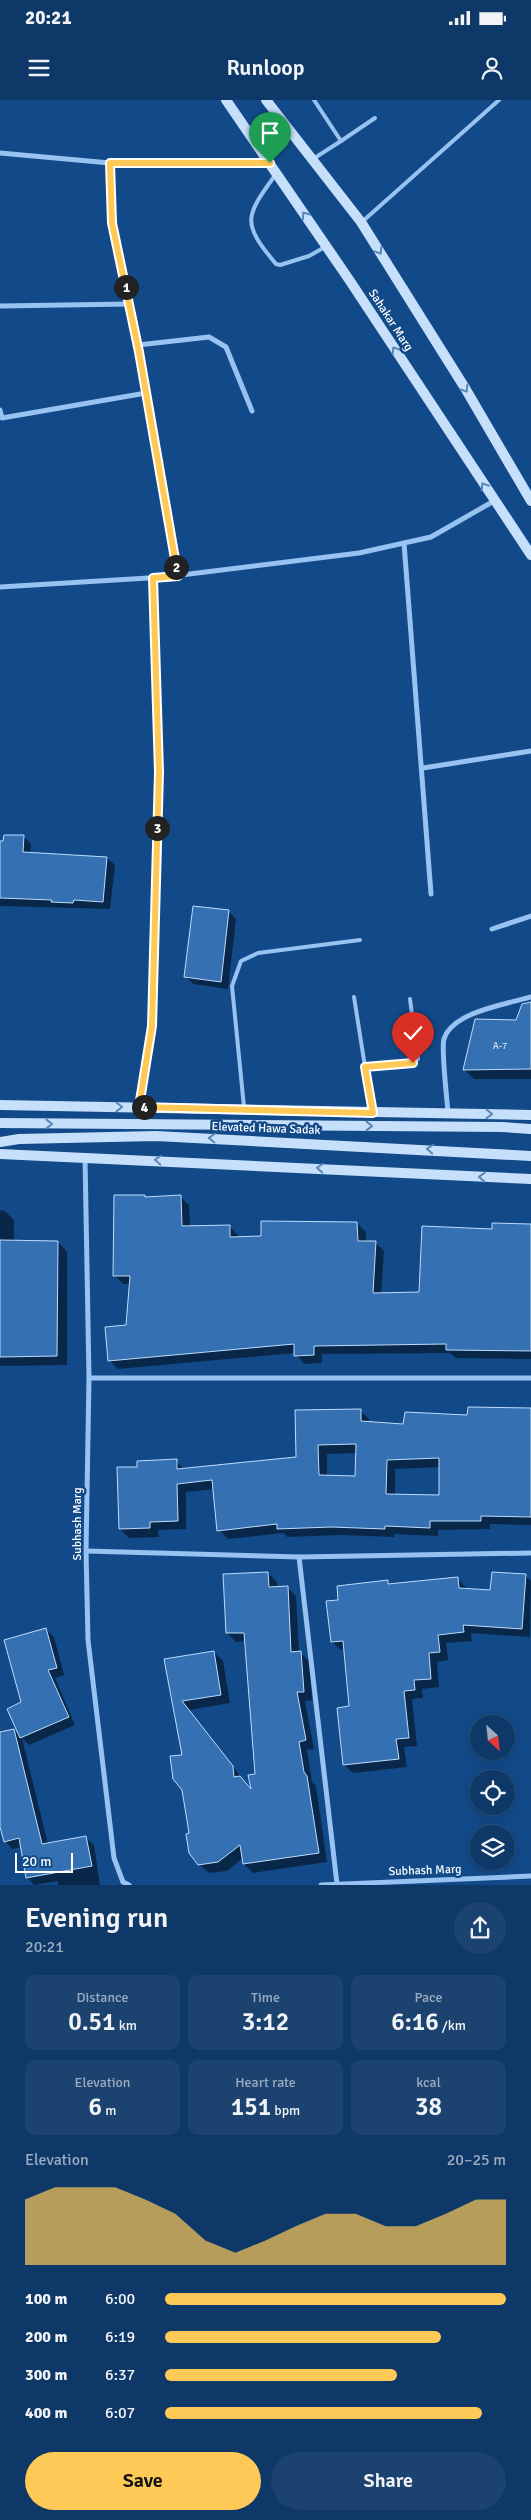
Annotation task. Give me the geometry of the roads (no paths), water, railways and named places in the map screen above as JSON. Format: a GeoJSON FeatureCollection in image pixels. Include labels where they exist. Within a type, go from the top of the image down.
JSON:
{"type":"FeatureCollection","features":[{"type":"Feature","properties":{"kind":"main road","name":"Sahakar Marg"},"geometry":{"type":"LineString","coordinates":[[226,100],[327,246],[531,555]]}},
{"type":"Feature","properties":{"kind":"main road","name":"Sahakar Marg"},"geometry":{"type":"LineString","coordinates":[[266,100],[361,222],[465,388],[531,501]]}},
{"type":"Feature","properties":{"kind":"main road"},"geometry":{"type":"LineString","coordinates":[[0,1105],[531,1115]]}},
{"type":"Feature","properties":{"kind":"main road","name":"Elevated Hawa Sadak"},"geometry":{"type":"LineString","coordinates":[[0,1123],[502,1127],[531,1130]]}},
{"type":"Feature","properties":{"kind":"main road","name":"Elevated Hawa Sadak"},"geometry":{"type":"LineString","coordinates":[[0,1142],[19,1139],[156,1136],[348,1144],[531,1156]]}},
{"type":"Feature","properties":{"kind":"main road"},"geometry":{"type":"LineString","coordinates":[[0,1154],[85,1156],[531,1179]]}},
{"type":"Feature","properties":{"kind":"street"},"geometry":{"type":"LineString","coordinates":[[0,153],[110,163],[270,163]]}},
{"type":"Feature","properties":{"kind":"street"},"geometry":{"type":"LineString","coordinates":[[110,163],[112,223],[138,345],[178,576]]}},
{"type":"Feature","properties":{"kind":"street"},"geometry":{"type":"LineString","coordinates":[[0,306],[129,304]]}},
{"type":"Feature","properties":{"kind":"street"},"geometry":{"type":"LineString","coordinates":[[138,345],[209,337],[226,347],[252,410]]}},
{"type":"Feature","properties":{"kind":"street"},"geometry":{"type":"LineString","coordinates":[[0,410],[1,418],[146,393]]}},
{"type":"Feature","properties":{"kind":"street"},"geometry":{"type":"LineString","coordinates":[[0,587],[178,576],[359,553],[431,536],[494,501]]}},
{"type":"Feature","properties":{"kind":"street"},"geometry":{"type":"LineString","coordinates":[[404,543],[423,768],[431,894]]}},
{"type":"Feature","properties":{"kind":"street"},"geometry":{"type":"LineString","coordinates":[[139,1107],[152,1026],[159,772],[153,578]]}},
{"type":"Feature","properties":{"kind":"street"},"geometry":{"type":"LineString","coordinates":[[423,768],[531,751]]}},
{"type":"Feature","properties":{"kind":"street"},"geometry":{"type":"LineString","coordinates":[[492,929],[531,916]]}},
{"type":"Feature","properties":{"kind":"street"},"geometry":{"type":"LineString","coordinates":[[448,1112],[443,1039],[463,1017],[531,997]]}},
{"type":"Feature","properties":{"kind":"street","name":"Subhash Marg"},"geometry":{"type":"LineString","coordinates":[[85,1156],[89,1378],[86,1551],[88,1640],[114,1858],[123,1882],[129,1885]]}},
{"type":"Feature","properties":{"kind":"street"},"geometry":{"type":"LineString","coordinates":[[89,1378],[531,1378]]}},
{"type":"Feature","properties":{"kind":"street"},"geometry":{"type":"LineString","coordinates":[[86,1551],[300,1557],[531,1553]]}},
{"type":"Feature","properties":{"kind":"street"},"geometry":{"type":"LineString","coordinates":[[300,1557],[336,1884]]}},
{"type":"Feature","properties":{"kind":"street","name":"Subhash Marg"},"geometry":{"type":"LineString","coordinates":[[321,1885],[531,1876]]}},
{"type":"Feature","properties":{"kind":"lane"},"geometry":{"type":"LineString","coordinates":[[314,100],[341,141]]}},
{"type":"Feature","properties":{"kind":"lane"},"geometry":{"type":"LineString","coordinates":[[361,222],[499,100]]}},
{"type":"Feature","properties":{"kind":"lane"},"geometry":{"type":"LineString","coordinates":[[312,159],[375,118]]}},
{"type":"Feature","properties":{"kind":"lane"},"geometry":{"type":"LineString","coordinates":[[277,173],[250,214],[250,225],[257,237],[276,264],[280,265],[309,256],[327,246]]}},
{"type":"Feature","properties":{"kind":"lane"},"geometry":{"type":"LineString","coordinates":[[245,1110],[232,986],[241,961],[258,953],[360,940]]}},
{"type":"Feature","properties":{"kind":"lane"},"geometry":{"type":"LineString","coordinates":[[354,997],[373,1113]]}},
{"type":"Feature","properties":{"kind":"lane"},"geometry":{"type":"LineString","coordinates":[[365,1067],[413,1063],[418,1059],[410,999]]}}]}
